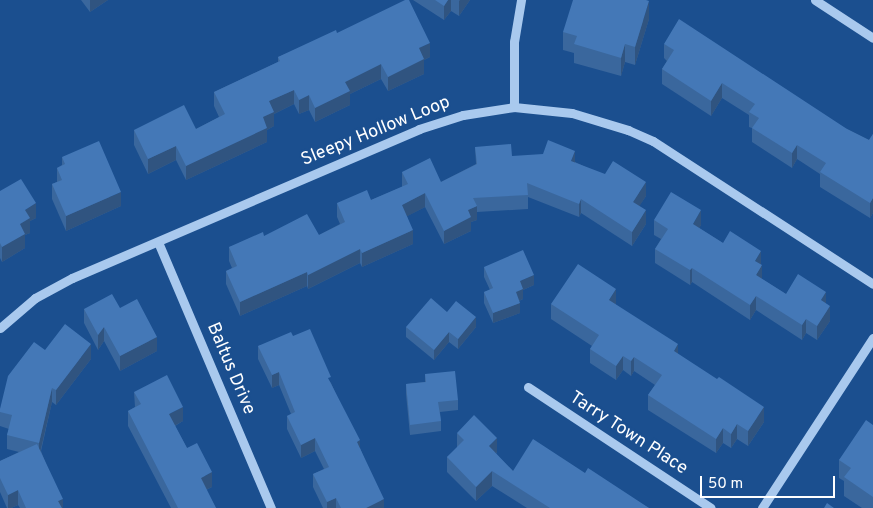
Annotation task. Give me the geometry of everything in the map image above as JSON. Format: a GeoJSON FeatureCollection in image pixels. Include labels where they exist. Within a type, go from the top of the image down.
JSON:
{"type":"FeatureCollection","features":[{"type":"Feature","properties":{"kind":"street"},"geometry":{"type":"LineString","coordinates":[[514,107],[514,42],[521,0]]}},
{"type":"Feature","properties":{"kind":"street"},"geometry":{"type":"LineString","coordinates":[[815,0],[873,38]]}},
{"type":"Feature","properties":{"kind":"street","name":"Sleepy Hollow Loop"},"geometry":{"type":"LineString","coordinates":[[0,328],[18,311],[52,288],[419,129],[463,115],[514,107],[572,113],[619,127],[653,141],[873,284]]}},
{"type":"Feature","properties":{"kind":"street","name":"Baltus Drive"},"geometry":{"type":"LineString","coordinates":[[158,242],[271,508]]}},
{"type":"Feature","properties":{"kind":"street"},"geometry":{"type":"LineString","coordinates":[[762,508],[873,338]]}},
{"type":"Feature","properties":{"kind":"street","name":"Tarry Town Place"},"geometry":{"type":"LineString","coordinates":[[528,387],[711,508]]}},
{"type":"Feature","properties":{"kind":"building"},"geometry":{"type":"Polygon","coordinates":[[[405,0],[409,0],[430,43],[419,48],[424,59],[388,77],[381,64],[345,82],[350,91],[315,108],[309,95],[299,100],[294,90],[269,101],[274,112],[263,117],[267,128],[186,166],[176,146],[148,159],[134,130],[184,105],[196,129],[225,114],[214,92],[280,61],[278,57],[336,30],[337,33],[405,0]]]}},
{"type":"Feature","properties":{"kind":"building"},"geometry":{"type":"Polygon","coordinates":[[[435,0],[448,0],[444,6],[435,0]]]}},
{"type":"Feature","properties":{"kind":"building"},"geometry":{"type":"Polygon","coordinates":[[[573,0],[649,1],[635,47],[625,44],[621,58],[574,44],[577,36],[563,32],[573,0]]]}},
{"type":"Feature","properties":{"kind":"building"},"geometry":{"type":"Polygon","coordinates":[[[679,19],[847,129],[869,140],[873,134],[873,198],[870,203],[820,172],[826,163],[797,145],[792,153],[752,128],[759,118],[749,112],[755,104],[722,83],[711,101],[662,69],[674,50],[664,44],[679,19]]]}},
{"type":"Feature","properties":{"kind":"building"},"geometry":{"type":"Polygon","coordinates":[[[548,140],[575,151],[571,161],[605,174],[613,161],[646,182],[633,202],[646,210],[632,232],[581,199],[579,204],[527,183],[528,195],[473,198],[477,206],[468,210],[471,217],[444,231],[425,193],[402,205],[413,230],[362,253],[360,249],[308,275],[307,272],[240,302],[226,271],[237,266],[229,247],[263,232],[264,236],[307,214],[319,235],[345,222],[337,203],[367,190],[371,200],[408,184],[402,172],[430,158],[441,182],[477,164],[475,147],[511,144],[512,156],[543,154],[548,140]]]}},
{"type":"Feature","properties":{"kind":"building"},"geometry":{"type":"Polygon","coordinates":[[[99,141],[121,192],[66,216],[52,184],[62,180],[57,168],[65,164],[62,157],[99,141]]]}},
{"type":"Feature","properties":{"kind":"building"},"geometry":{"type":"Polygon","coordinates":[[[21,179],[36,203],[25,210],[30,218],[20,224],[25,234],[2,247],[0,243],[0,191],[21,179]]]}},
{"type":"Feature","properties":{"kind":"building"},"geometry":{"type":"Polygon","coordinates":[[[671,192],[701,210],[693,224],[723,243],[730,231],[761,251],[755,261],[762,265],[756,275],[786,294],[798,274],[826,292],[821,300],[830,306],[817,326],[806,319],[802,325],[756,296],[750,305],[692,268],[690,270],[655,249],[668,229],[654,220],[671,192]]]}},
{"type":"Feature","properties":{"kind":"building"},"geometry":{"type":"Polygon","coordinates":[[[523,250],[534,275],[520,281],[523,289],[516,292],[520,303],[493,313],[484,292],[493,288],[484,267],[523,250]]]}},
{"type":"Feature","properties":{"kind":"building"},"geometry":{"type":"Polygon","coordinates":[[[578,264],[616,289],[609,300],[678,344],[674,351],[717,379],[719,377],[764,407],[748,431],[737,424],[731,434],[723,428],[716,439],[648,395],[662,375],[634,357],[631,361],[623,356],[616,366],[590,349],[599,335],[551,304],[578,264]]]}},
{"type":"Feature","properties":{"kind":"building"},"geometry":{"type":"Polygon","coordinates":[[[112,294],[120,308],[137,299],[157,337],[120,356],[104,327],[98,335],[84,309],[112,294]]]}},
{"type":"Feature","properties":{"kind":"building"},"geometry":{"type":"Polygon","coordinates":[[[431,298],[447,312],[456,301],[476,317],[458,339],[449,332],[434,350],[406,327],[431,298]]]}},
{"type":"Feature","properties":{"kind":"building"},"geometry":{"type":"Polygon","coordinates":[[[65,324],[91,344],[56,390],[52,388],[39,443],[7,435],[12,415],[0,412],[0,409],[8,376],[34,342],[45,350],[65,324]]]}},
{"type":"Feature","properties":{"kind":"building"},"geometry":{"type":"Polygon","coordinates":[[[310,329],[331,377],[328,378],[360,440],[357,442],[384,499],[366,508],[341,508],[336,498],[327,502],[313,474],[329,467],[315,438],[301,445],[287,416],[295,412],[279,372],[272,375],[258,346],[291,332],[293,336],[310,329]]]}},
{"type":"Feature","properties":{"kind":"building"},"geometry":{"type":"Polygon","coordinates":[[[455,371],[458,400],[438,402],[441,421],[410,425],[406,384],[426,382],[425,374],[455,371]]]}},
{"type":"Feature","properties":{"kind":"building"},"geometry":{"type":"Polygon","coordinates":[[[167,375],[183,407],[169,414],[187,448],[197,443],[212,472],[201,478],[216,508],[178,508],[128,411],[141,404],[134,392],[167,375]]]}},
{"type":"Feature","properties":{"kind":"building"},"geometry":{"type":"Polygon","coordinates":[[[474,415],[497,438],[489,446],[513,471],[533,439],[585,473],[588,468],[649,508],[550,508],[492,471],[476,487],[447,457],[464,440],[457,433],[474,415]]]}},
{"type":"Feature","properties":{"kind":"building"},"geometry":{"type":"Polygon","coordinates":[[[866,420],[873,425],[873,497],[844,477],[851,468],[839,460],[866,420]]]}},
{"type":"Feature","properties":{"kind":"building"},"geometry":{"type":"Polygon","coordinates":[[[37,444],[63,499],[58,501],[62,508],[26,508],[18,490],[8,495],[0,478],[0,461],[37,444]]]}},
{"type":"Feature","properties":{"kind":"building"},"geometry":{"type":"Polygon","coordinates":[[[827,503],[834,508],[824,508],[827,503]]]}}]}
